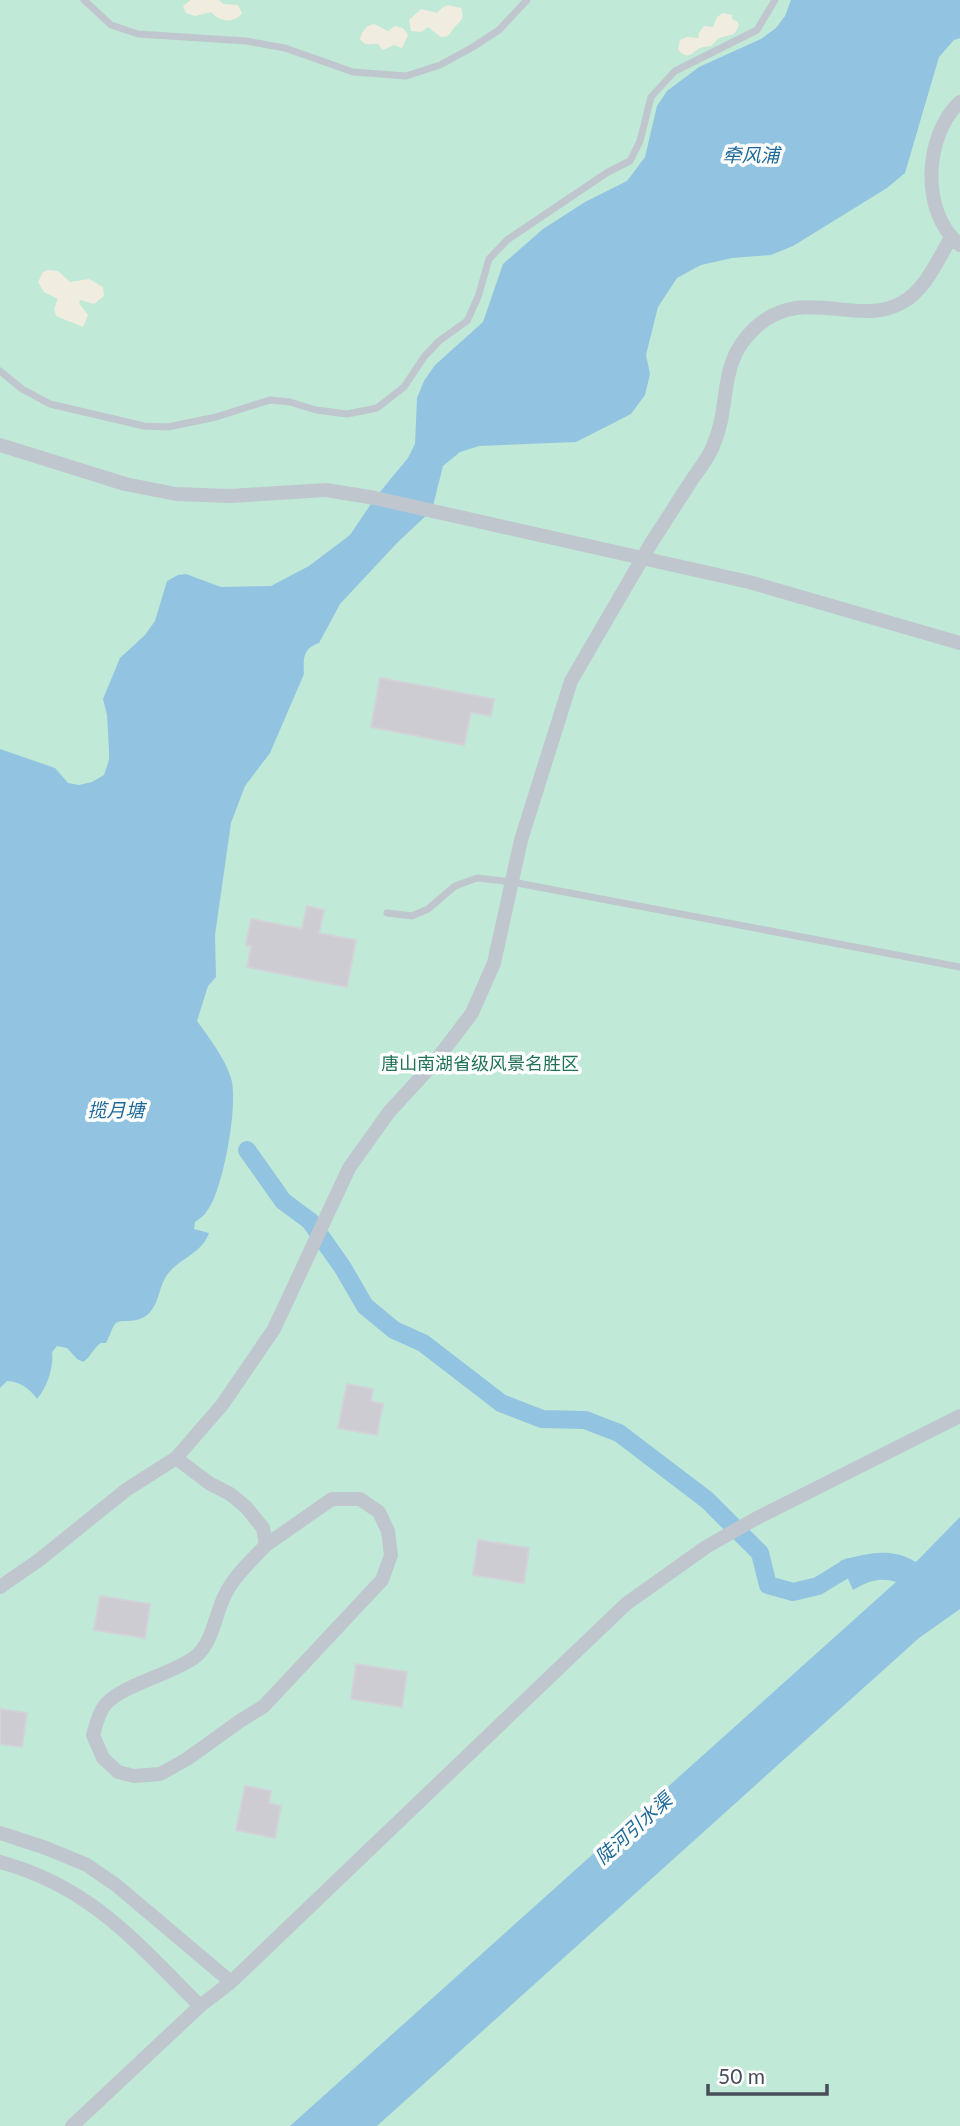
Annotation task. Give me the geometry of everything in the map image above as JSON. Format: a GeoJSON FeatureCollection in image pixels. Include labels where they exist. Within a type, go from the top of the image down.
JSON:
{"type":"FeatureCollection","features":[{"type":"Feature","properties":{"kind":"street"},"geometry":{"type":"LineString","coordinates":[[0,1587],[39,1560],[126,1490],[176,1458],[222,1405],[274,1329],[349,1168],[389,1112],[434,1063],[472,1013],[494,963],[521,840],[571,681],[650,545],[714,446],[726,376],[738,348],[756,327],[780,311],[810,306],[862,311],[883,309],[903,302],[921,286],[955,241],[936,208],[931,185],[931,160],[945,123],[959,101]]}},
{"type":"Feature","properties":{"kind":"street"},"geometry":{"type":"LineString","coordinates":[[0,445],[125,484],[176,494],[230,496],[326,490],[375,498],[749,582],[960,643]]}},
{"type":"Feature","properties":{"kind":"street"},"geometry":{"type":"LineString","coordinates":[[72,2126],[200,2006],[231,1982],[626,1604],[706,1547],[757,1518],[960,1416]]}},
{"type":"Feature","properties":{"kind":"street"},"geometry":{"type":"LineString","coordinates":[[176,1458],[246,1507],[263,1528],[266,1545]]}},
{"type":"Feature","properties":{"kind":"street"},"geometry":{"type":"LineString","coordinates":[[332,1499],[360,1499],[379,1512],[388,1531],[391,1555],[382,1580],[264,1706],[187,1759],[160,1774],[134,1776],[118,1772],[103,1758],[93,1735],[103,1708],[119,1694],[172,1671],[197,1656],[212,1631],[225,1593],[266,1545],[332,1499]]}},
{"type":"Feature","properties":{"kind":"street"},"geometry":{"type":"LineString","coordinates":[[0,1833],[46,1848],[87,1866],[116,1885],[231,1982]]}},
{"type":"Feature","properties":{"kind":"street"},"geometry":{"type":"LineString","coordinates":[[0,1863],[47,1878],[82,1897],[113,1920],[200,2006]]}},
{"type":"Feature","properties":{"kind":"lane"},"geometry":{"type":"LineString","coordinates":[[84,0],[111,24],[138,34],[246,41],[285,48],[353,72],[406,76],[440,65],[473,47],[499,30],[527,0]]}},
{"type":"Feature","properties":{"kind":"lane"},"geometry":{"type":"LineString","coordinates":[[0,371],[22,389],[50,404],[144,426],[169,427],[204,420],[270,400],[347,414],[377,408],[404,387],[439,341],[467,321],[478,297],[489,259],[507,240],[608,172],[630,161],[640,141],[651,97],[675,71],[757,30],[775,0]]}},
{"type":"Feature","properties":{"kind":"lane"},"geometry":{"type":"LineString","coordinates":[[387,913],[412,916],[428,909],[455,886],[477,878],[512,882],[960,967]]}},
{"type":"Feature","properties":{"kind":"green space","name":"唐山南湖省级风景名胜区"},"geometry":{"type":"Polygon","coordinates":[[[0,0],[960,0],[960,2126],[0,2126],[0,0]]]}},
{"type":"Feature","properties":{"kind":"sand"},"geometry":{"type":"Polygon","coordinates":[[[191,0],[219,0],[223,4],[238,5],[242,13],[231,20],[218,18],[211,12],[195,16],[186,13],[183,6],[191,0]]]}},
{"type":"Feature","properties":{"kind":"sand"},"geometry":{"type":"Polygon","coordinates":[[[448,5],[461,8],[463,15],[448,36],[441,37],[428,27],[421,32],[411,31],[409,20],[421,9],[437,13],[448,5]]]}},
{"type":"Feature","properties":{"kind":"sand"},"geometry":{"type":"Polygon","coordinates":[[[723,13],[732,15],[732,19],[738,22],[739,26],[734,34],[719,38],[711,46],[701,48],[690,55],[681,53],[678,49],[680,40],[687,37],[698,38],[704,26],[713,27],[717,17],[723,13]]]}},
{"type":"Feature","properties":{"kind":"sand"},"geometry":{"type":"Polygon","coordinates":[[[374,24],[388,31],[395,26],[403,28],[408,35],[402,48],[394,45],[383,50],[378,44],[366,44],[362,41],[360,39],[363,31],[374,24]]]}},
{"type":"Feature","properties":{"kind":"sand"},"geometry":{"type":"Polygon","coordinates":[[[58,271],[70,282],[89,279],[103,287],[104,296],[94,304],[80,300],[79,303],[88,315],[83,327],[56,316],[54,309],[58,299],[44,292],[38,282],[43,272],[58,271]]]}},
{"type":"Feature","properties":{"kind":"water","name":"揽月塘"},"geometry":{"type":"Polygon","coordinates":[[[791,0],[960,0],[960,38],[954,40],[939,57],[905,173],[887,188],[793,246],[771,255],[732,258],[701,265],[677,278],[658,307],[646,355],[650,374],[645,395],[631,414],[576,442],[479,446],[460,452],[443,466],[432,510],[340,604],[319,643],[307,651],[304,674],[270,753],[245,786],[231,823],[215,935],[216,977],[208,986],[197,1021],[225,1063],[233,1090],[231,1126],[219,1186],[207,1211],[195,1222],[194,1229],[209,1233],[206,1240],[167,1275],[154,1306],[147,1315],[116,1323],[106,1343],[98,1345],[83,1362],[67,1348],[57,1346],[52,1352],[47,1383],[37,1399],[21,1384],[7,1381],[0,1388],[0,749],[55,768],[68,783],[79,785],[104,775],[109,750],[107,715],[103,699],[120,658],[145,635],[155,621],[167,581],[186,574],[221,587],[271,586],[309,566],[350,535],[375,498],[408,458],[415,444],[417,398],[424,381],[435,365],[483,322],[503,264],[543,229],[585,202],[627,181],[645,157],[657,106],[667,91],[699,67],[761,39],[776,28],[785,16],[791,0]]]}},
{"type":"Feature","properties":{"kind":"water","name":"陡河引水渠"},"geometry":{"type":"Polygon","coordinates":[[[960,1517],[960,1609],[919,1638],[377,2126],[290,2126],[896,1582],[874,1581],[853,1590],[840,1561],[869,1554],[888,1553],[916,1562],[960,1517]]]}},
{"type":"Feature","properties":{"kind":"building"},"geometry":{"type":"Polygon","coordinates":[[[380,678],[494,699],[491,716],[471,712],[464,745],[371,727],[380,678]]]}},
{"type":"Feature","properties":{"kind":"building"},"geometry":{"type":"Polygon","coordinates":[[[307,906],[324,910],[319,933],[356,940],[347,987],[247,967],[251,946],[246,945],[251,919],[302,929],[307,906]]]}},
{"type":"Feature","properties":{"kind":"building"},"geometry":{"type":"Polygon","coordinates":[[[347,1384],[373,1389],[371,1401],[383,1404],[377,1435],[338,1428],[347,1384]]]}},
{"type":"Feature","properties":{"kind":"building"},"geometry":{"type":"Polygon","coordinates":[[[478,1540],[529,1548],[524,1583],[473,1575],[478,1540]]]}},
{"type":"Feature","properties":{"kind":"building"},"geometry":{"type":"Polygon","coordinates":[[[100,1596],[150,1604],[145,1638],[94,1630],[100,1596]]]}},
{"type":"Feature","properties":{"kind":"building"},"geometry":{"type":"Polygon","coordinates":[[[356,1664],[407,1672],[402,1707],[351,1699],[356,1664]]]}},
{"type":"Feature","properties":{"kind":"building"},"geometry":{"type":"Polygon","coordinates":[[[0,1709],[27,1713],[22,1747],[0,1744],[0,1709]]]}},
{"type":"Feature","properties":{"kind":"building"},"geometry":{"type":"Polygon","coordinates":[[[245,1786],[271,1791],[269,1803],[281,1806],[275,1838],[236,1830],[245,1786]]]}},
{"type":"Feature","properties":{"kind":"waterway"},"geometry":{"type":"LineString","coordinates":[[247,1150],[283,1201],[310,1221],[343,1268],[365,1306],[394,1330],[423,1343],[501,1403],[542,1419],[585,1420],[619,1433],[707,1500],[760,1553],[768,1585],[793,1592],[818,1586],[849,1567],[867,1566]]}},
{"type":"Feature","properties":{"kind":"water label","name":"牵风浦"},"geometry":{"type":"Point","coordinates":[751,154]}}]}
